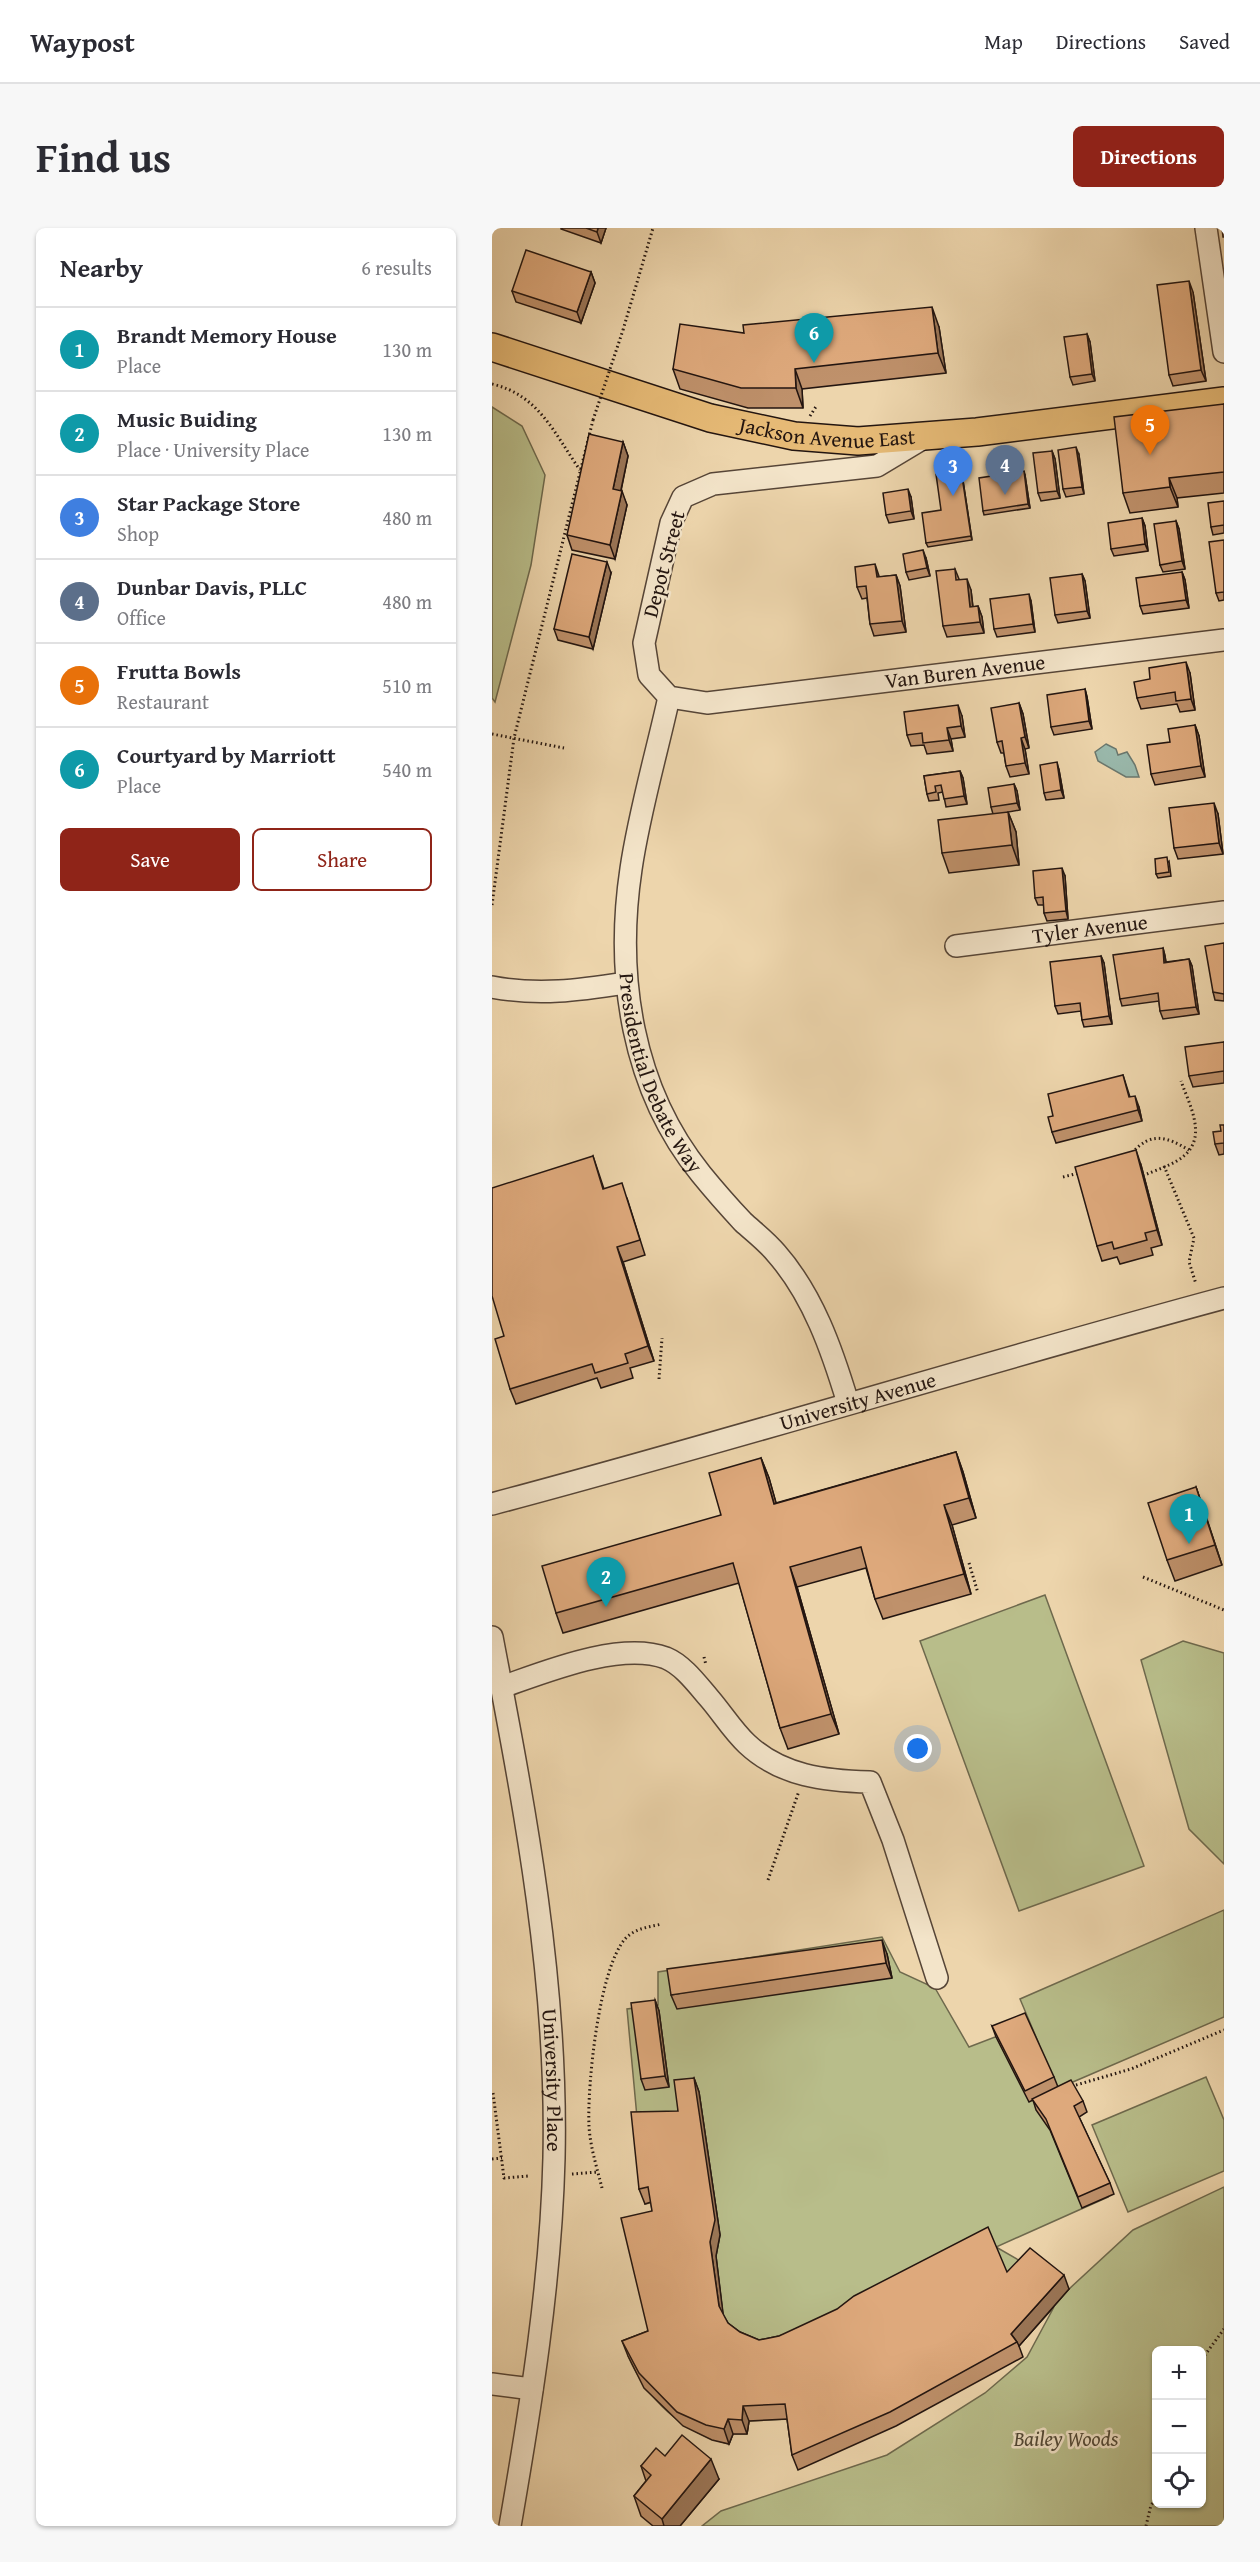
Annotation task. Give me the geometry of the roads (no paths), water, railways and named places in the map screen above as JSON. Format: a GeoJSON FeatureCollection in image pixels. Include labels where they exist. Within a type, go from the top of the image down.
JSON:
{"type":"FeatureCollection","features":[{"type":"Feature","properties":{"kind":"main road","name":"Jackson Avenue East"},"geometry":{"type":"LineString","coordinates":[[492,347],[710,417],[794,436],[858,441],[927,436],[1224,400]]}},
{"type":"Feature","properties":{"kind":"street"},"geometry":{"type":"LineString","coordinates":[[1206,228],[1224,352]]}},
{"type":"Feature","properties":{"kind":"street","name":"Depot Street"},"geometry":{"type":"LineString","coordinates":[[669,697],[649,675],[644,643],[671,524],[683,497],[712,484],[877,466],[927,436]]}},
{"type":"Feature","properties":{"kind":"street","name":"Van Buren Avenue"},"geometry":{"type":"LineString","coordinates":[[669,697],[707,703],[1224,640]]}},
{"type":"Feature","properties":{"kind":"street","name":"Presidential Debate Way"},"geometry":{"type":"LineString","coordinates":[[669,697],[631,868],[626,923],[627,1000],[646,1076],[671,1130],[700,1173],[743,1222],[776,1253],[801,1287],[835,1360],[848,1403]]}},
{"type":"Feature","properties":{"kind":"street","name":"Tyler Avenue"},"geometry":{"type":"LineString","coordinates":[[956,946],[1224,912]]}},
{"type":"Feature","properties":{"kind":"street"},"geometry":{"type":"LineString","coordinates":[[492,987],[522,993],[560,992],[626,983]]}},
{"type":"Feature","properties":{"kind":"street","name":"University Avenue"},"geometry":{"type":"LineString","coordinates":[[492,1504],[642,1464],[848,1403],[1224,1298]]}},
{"type":"Feature","properties":{"kind":"street","name":"University Place"},"geometry":{"type":"LineString","coordinates":[[492,1637],[527,1819],[545,1942],[552,2049],[554,2158],[547,2256],[532,2389],[510,2526]]}},
{"type":"Feature","properties":{"kind":"street"},"geometry":{"type":"LineString","coordinates":[[502,1687],[590,1659],[620,1654],[665,1658],[679,1666],[746,1743],[773,1765],[805,1776],[838,1781],[870,1782],[893,1840],[937,1978]]}},
{"type":"Feature","properties":{"kind":"street"},"geometry":{"type":"LineString","coordinates":[[492,2384],[532,2389]]}},
{"type":"Feature","properties":{"kind":"place","name":"Courtyard by Marriott"},"geometry":{"type":"Point","coordinates":[814,363]}},
{"type":"Feature","properties":{"kind":"place","name":"Frutta Bowls"},"geometry":{"type":"Point","coordinates":[1150,455]}},
{"type":"Feature","properties":{"kind":"place","name":"Dunbar Davis, PLLC"},"geometry":{"type":"Point","coordinates":[1005,495]}},
{"type":"Feature","properties":{"kind":"place","name":"Star Package Store"},"geometry":{"type":"Point","coordinates":[953,496]}},
{"type":"Feature","properties":{"kind":"place","name":"Brandt Memory House"},"geometry":{"type":"Point","coordinates":[1189,1544]}},
{"type":"Feature","properties":{"kind":"place","name":"Music Buiding"},"geometry":{"type":"Point","coordinates":[606,1607]}},
{"type":"Feature","properties":{"kind":"park label","name":"Bailey Woods"},"geometry":{"type":"Point","coordinates":[1066,2439]}}]}
